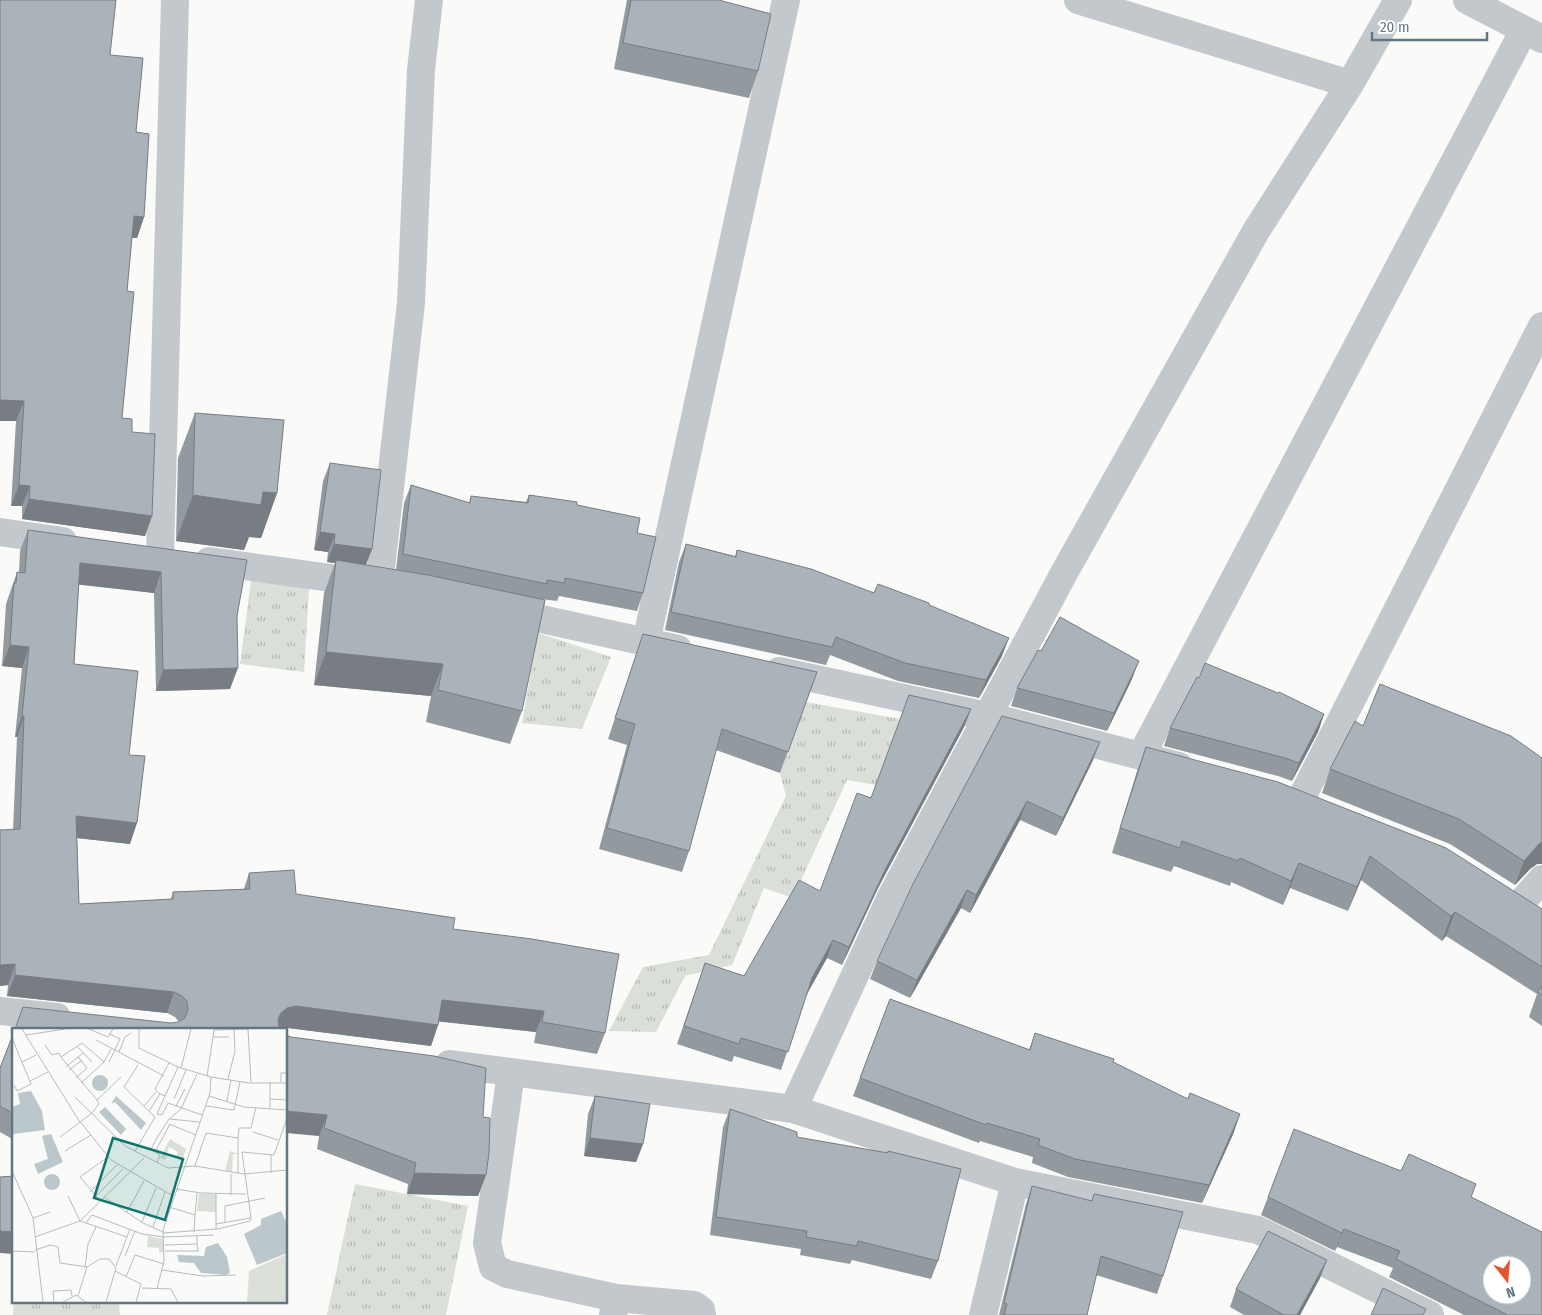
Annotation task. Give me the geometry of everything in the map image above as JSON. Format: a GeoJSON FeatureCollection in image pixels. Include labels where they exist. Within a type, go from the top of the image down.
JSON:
{"type":"FeatureCollection","features":[{"type":"Feature","properties":{"kind":"street"},"geometry":{"type":"LineString","coordinates":[[160,554],[176,0]]}},
{"type":"Feature","properties":{"kind":"street"},"geometry":{"type":"LineString","coordinates":[[132,550],[391,587],[411,302],[421,70],[428,0]]}},
{"type":"Feature","properties":{"kind":"street"},"geometry":{"type":"LineString","coordinates":[[646,642],[786,0]]}},
{"type":"Feature","properties":{"kind":"street"},"geometry":{"type":"LineString","coordinates":[[1078,0],[1350,84]]}},
{"type":"Feature","properties":{"kind":"street"},"geometry":{"type":"LineString","coordinates":[[793,1109],[892,894],[1064,573],[1256,231],[1350,84],[1398,0]]}},
{"type":"Feature","properties":{"kind":"street"},"geometry":{"type":"LineString","coordinates":[[1141,756],[1533,34],[1467,0]]}},
{"type":"Feature","properties":{"kind":"street"},"geometry":{"type":"LineString","coordinates":[[1300,801],[1542,326]]}},
{"type":"Feature","properties":{"kind":"street"},"geometry":{"type":"LineString","coordinates":[[0,532],[85,544]]}},
{"type":"Feature","properties":{"kind":"street"},"geometry":{"type":"LineString","coordinates":[[485,606],[704,654]]}},
{"type":"Feature","properties":{"kind":"street"},"geometry":{"type":"LineString","coordinates":[[753,665],[987,716],[1198,771]]}},
{"type":"Feature","properties":{"kind":"street"},"geometry":{"type":"LineString","coordinates":[[1274,791],[1327,812]]}},
{"type":"Feature","properties":{"kind":"street"},"geometry":{"type":"LineString","coordinates":[[1542,879],[1511,900],[1542,921]]}},
{"type":"Feature","properties":{"kind":"street"},"geometry":{"type":"LineString","coordinates":[[0,1011],[78,1019]]}},
{"type":"Feature","properties":{"kind":"street"},"geometry":{"type":"LineString","coordinates":[[423,1061],[793,1109],[1015,1182],[1258,1230],[1430,1315]]}},
{"type":"Feature","properties":{"kind":"street"},"geometry":{"type":"LineString","coordinates":[[512,1072],[487,1243],[493,1267],[507,1274],[615,1307],[694,1305],[700,1310],[702,1315]]}},
{"type":"Feature","properties":{"kind":"street"},"geometry":{"type":"LineString","coordinates":[[984,1315],[1015,1182]]}},
{"type":"Feature","properties":{"kind":"green space"},"geometry":{"type":"Polygon","coordinates":[[[251,581],[309,588],[304,672],[240,664],[251,581]]]}},
{"type":"Feature","properties":{"kind":"green space"},"geometry":{"type":"Polygon","coordinates":[[[538,633],[611,657],[582,729],[522,723],[538,633]]]}},
{"type":"Feature","properties":{"kind":"green space"},"geometry":{"type":"Polygon","coordinates":[[[806,702],[900,719],[876,785],[847,780],[793,898],[764,888],[732,965],[685,976],[656,1032],[609,1031],[643,967],[709,955],[786,796],[780,773],[806,702]]]}},
{"type":"Feature","properties":{"kind":"green space"},"geometry":{"type":"Polygon","coordinates":[[[355,1184],[468,1206],[446,1315],[327,1315],[355,1184]]]}},
{"type":"Feature","properties":{"kind":"green space"},"geometry":{"type":"Polygon","coordinates":[[[14,1302],[119,1302],[120,1315],[13,1315],[14,1302]]]}},
{"type":"Feature","properties":{"kind":"building"},"geometry":{"type":"Polygon","coordinates":[[[0,0],[116,0],[110,55],[143,58],[136,132],[149,134],[144,217],[134,216],[127,291],[134,292],[122,418],[132,419],[132,432],[155,434],[152,516],[29,499],[30,486],[19,485],[24,401],[0,400],[0,0]]]}},
{"type":"Feature","properties":{"kind":"building"},"geometry":{"type":"Polygon","coordinates":[[[631,0],[719,0],[771,14],[758,71],[623,43],[631,0]]]}},
{"type":"Feature","properties":{"kind":"building"},"geometry":{"type":"Polygon","coordinates":[[[195,413],[284,420],[277,493],[263,492],[261,505],[193,495],[195,413]]]}},
{"type":"Feature","properties":{"kind":"building"},"geometry":{"type":"Polygon","coordinates":[[[330,463],[381,470],[372,549],[334,544],[335,534],[320,532],[330,463]]]}},
{"type":"Feature","properties":{"kind":"building"},"geometry":{"type":"Polygon","coordinates":[[[411,485],[470,503],[471,496],[528,503],[529,495],[577,502],[577,505],[640,518],[637,533],[656,537],[643,593],[565,578],[564,583],[547,580],[547,584],[403,554],[411,485]]]}},
{"type":"Feature","properties":{"kind":"building"},"geometry":{"type":"Polygon","coordinates":[[[28,530],[247,560],[237,616],[238,668],[163,670],[161,572],[80,563],[74,664],[138,671],[129,755],[145,756],[137,823],[76,816],[79,904],[173,899],[173,892],[250,889],[249,873],[294,870],[296,894],[455,918],[453,929],[532,939],[619,954],[605,1033],[542,1022],[544,1011],[442,1000],[438,1025],[296,1006],[287,1008],[281,1013],[278,1019],[280,1028],[15,1028],[23,1007],[171,1023],[185,1018],[188,1009],[187,1001],[174,992],[15,975],[15,964],[0,965],[0,830],[20,829],[24,716],[22,716],[29,647],[10,645],[14,583],[16,583],[17,572],[25,573],[28,530]]]}},
{"type":"Feature","properties":{"kind":"building"},"geometry":{"type":"Polygon","coordinates":[[[686,544],[736,557],[737,550],[811,569],[874,593],[878,584],[929,603],[929,605],[1009,638],[986,680],[905,663],[836,637],[832,647],[671,612],[686,544]]]}},
{"type":"Feature","properties":{"kind":"building"},"geometry":{"type":"Polygon","coordinates":[[[336,560],[428,575],[545,600],[522,711],[438,690],[443,664],[326,652],[336,560]]]}},
{"type":"Feature","properties":{"kind":"building"},"geometry":{"type":"Polygon","coordinates":[[[1060,617],[1139,661],[1114,713],[1017,688],[1038,650],[1041,651],[1060,617]]]}},
{"type":"Feature","properties":{"kind":"building"},"geometry":{"type":"Polygon","coordinates":[[[643,634],[817,672],[788,752],[722,729],[689,851],[607,828],[635,724],[615,718],[643,634]]]}},
{"type":"Feature","properties":{"kind":"building"},"geometry":{"type":"Polygon","coordinates":[[[1205,663],[1279,692],[1324,714],[1299,763],[1170,728],[1197,677],[1199,678],[1205,663]]]}},
{"type":"Feature","properties":{"kind":"building"},"geometry":{"type":"Polygon","coordinates":[[[1380,684],[1511,736],[1542,758],[1542,842],[1524,861],[1459,819],[1330,769],[1355,721],[1363,726],[1380,684]]]}},
{"type":"Feature","properties":{"kind":"building"},"geometry":{"type":"Polygon","coordinates":[[[909,695],[971,709],[885,870],[849,947],[833,940],[812,978],[788,1052],[741,1038],[739,1044],[684,1026],[705,963],[744,976],[799,880],[820,891],[857,793],[871,798],[909,695]]]}},
{"type":"Feature","properties":{"kind":"building"},"geometry":{"type":"Polygon","coordinates":[[[1002,716],[1100,742],[1063,818],[1027,801],[976,895],[967,890],[917,980],[877,961],[913,884],[1002,716]]]}},
{"type":"Feature","properties":{"kind":"building"},"geometry":{"type":"Polygon","coordinates":[[[1146,747],[1278,782],[1446,848],[1542,909],[1542,967],[1455,912],[1451,916],[1370,856],[1357,887],[1299,863],[1291,881],[1240,858],[1238,861],[1182,841],[1180,848],[1120,828],[1146,747]]]}},
{"type":"Feature","properties":{"kind":"building"},"geometry":{"type":"Polygon","coordinates":[[[1542,986],[1542,995],[1538,992],[1542,986]]]}},
{"type":"Feature","properties":{"kind":"building"},"geometry":{"type":"Polygon","coordinates":[[[890,999],[1030,1050],[1035,1033],[1114,1059],[1113,1062],[1188,1099],[1190,1093],[1240,1114],[1209,1185],[1075,1159],[1038,1145],[1040,1139],[987,1123],[986,1125],[860,1078],[890,999]]]}},
{"type":"Feature","properties":{"kind":"building"},"geometry":{"type":"Polygon","coordinates":[[[288,1036],[434,1056],[486,1068],[483,1117],[490,1118],[486,1175],[414,1173],[416,1163],[324,1128],[327,1115],[288,1111],[288,1036]]]}},
{"type":"Feature","properties":{"kind":"building"},"geometry":{"type":"Polygon","coordinates":[[[12,1037],[12,1113],[0,1106],[0,1068],[12,1037]]]}},
{"type":"Feature","properties":{"kind":"building"},"geometry":{"type":"Polygon","coordinates":[[[595,1096],[650,1104],[643,1144],[590,1138],[595,1096]]]}},
{"type":"Feature","properties":{"kind":"building"},"geometry":{"type":"Polygon","coordinates":[[[730,1109],[797,1132],[797,1137],[888,1153],[888,1151],[961,1169],[938,1261],[858,1241],[857,1246],[806,1237],[807,1231],[716,1217],[730,1109]]]}},
{"type":"Feature","properties":{"kind":"building"},"geometry":{"type":"Polygon","coordinates":[[[1294,1129],[1401,1171],[1409,1154],[1476,1184],[1471,1197],[1542,1232],[1542,1315],[1506,1315],[1488,1305],[1532,1305],[1532,1255],[1482,1255],[1482,1302],[1396,1259],[1400,1251],[1344,1229],[1342,1233],[1268,1197],[1294,1129]]]}},
{"type":"Feature","properties":{"kind":"building"},"geometry":{"type":"Polygon","coordinates":[[[12,1176],[12,1232],[0,1231],[0,1177],[12,1176]]]}},
{"type":"Feature","properties":{"kind":"building"},"geometry":{"type":"Polygon","coordinates":[[[1032,1186],[1092,1201],[1094,1194],[1183,1212],[1163,1276],[1101,1256],[1087,1315],[1004,1315],[1007,1304],[1004,1303],[1032,1186]]]}},
{"type":"Feature","properties":{"kind":"building"},"geometry":{"type":"Polygon","coordinates":[[[1268,1231],[1327,1260],[1297,1315],[1284,1315],[1236,1289],[1268,1231]]]}},
{"type":"Feature","properties":{"kind":"building"},"geometry":{"type":"Polygon","coordinates":[[[1383,1288],[1426,1309],[1423,1315],[1371,1315],[1383,1288]]]}}]}
